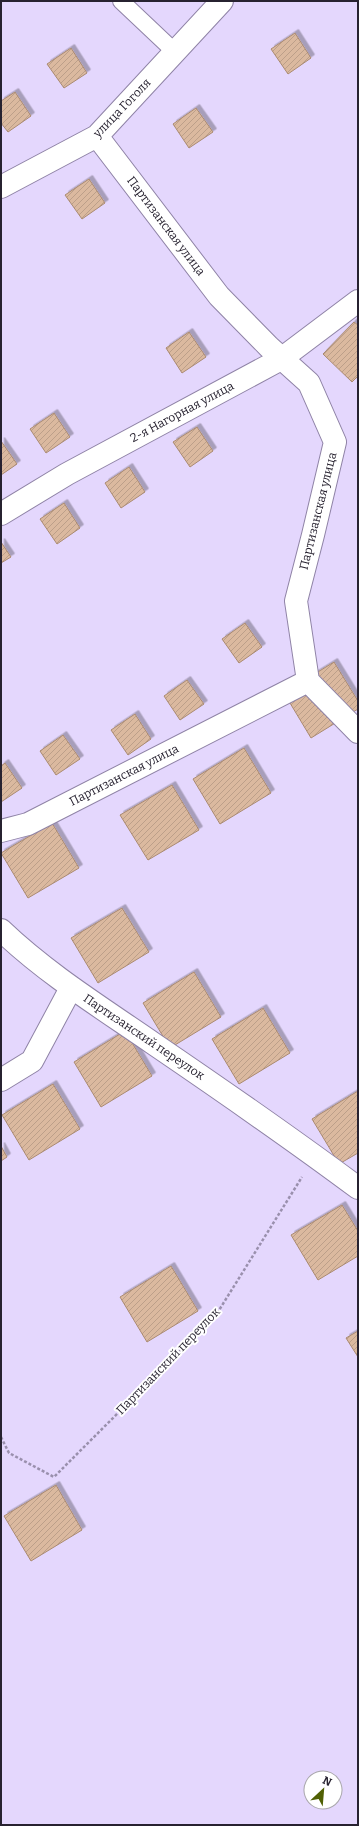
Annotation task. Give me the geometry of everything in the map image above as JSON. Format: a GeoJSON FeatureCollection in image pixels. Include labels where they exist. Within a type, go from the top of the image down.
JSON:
{"type":"FeatureCollection","features":[{"type":"Feature","properties":{"kind":"street","name":"улица Гоголя"},"geometry":{"type":"LineString","coordinates":[[1,187],[97,136],[222,1]]}},
{"type":"Feature","properties":{"kind":"street","name":"Партизанская улица"},"geometry":{"type":"LineString","coordinates":[[1,831],[28,824],[308,681],[296,601],[335,442],[309,383],[281,359],[219,296],[97,136]]}},
{"type":"Feature","properties":{"kind":"street","name":"2-я Нагорная улица"},"geometry":{"type":"LineString","coordinates":[[1,514],[67,474],[281,359],[358,301]]}},
{"type":"Feature","properties":{"kind":"street"},"geometry":{"type":"LineString","coordinates":[[308,681],[358,732]]}},
{"type":"Feature","properties":{"kind":"street","name":"Партизанский переулок"},"geometry":{"type":"LineString","coordinates":[[1,930],[72,988],[315,1156],[358,1188]]}},
{"type":"Feature","properties":{"kind":"street","name":"Партизанский переулок"},"geometry":{"type":"LineString","coordinates":[[1,1080],[32,1061],[72,988]]}},
{"type":"Feature","properties":{"kind":"lane"},"geometry":{"type":"LineString","coordinates":[[120,1],[175,52]]}},
{"type":"Feature","properties":{"kind":"path","name":"Партизанский переулок"},"geometry":{"type":"LineString","coordinates":[[1,1438],[10,1453],[54,1477],[216,1315],[315,1156]]}},
{"type":"Feature","properties":{"kind":"building"},"geometry":{"type":"Polygon","coordinates":[[[295,33],[311,58],[288,74],[271,49],[295,33]]]}},
{"type":"Feature","properties":{"kind":"building"},"geometry":{"type":"Polygon","coordinates":[[[71,48],[87,73],[64,88],[47,64],[71,48]]]}},
{"type":"Feature","properties":{"kind":"building"},"geometry":{"type":"Polygon","coordinates":[[[15,92],[31,116],[8,132],[1,123],[1,101],[15,92]]]}},
{"type":"Feature","properties":{"kind":"building"},"geometry":{"type":"Polygon","coordinates":[[[196,108],[213,132],[189,148],[173,124],[196,108]]]}},
{"type":"Feature","properties":{"kind":"building"},"geometry":{"type":"Polygon","coordinates":[[[89,179],[105,203],[82,219],[65,195],[89,179]]]}},
{"type":"Feature","properties":{"kind":"building"},"geometry":{"type":"Polygon","coordinates":[[[354,322],[358,325],[358,376],[352,382],[323,354],[354,322]]]}},
{"type":"Feature","properties":{"kind":"building"},"geometry":{"type":"Polygon","coordinates":[[[189,332],[206,357],[182,373],[166,348],[189,332]]]}},
{"type":"Feature","properties":{"kind":"building"},"geometry":{"type":"Polygon","coordinates":[[[54,413],[70,437],[46,453],[30,429],[54,413]]]}},
{"type":"Feature","properties":{"kind":"building"},"geometry":{"type":"Polygon","coordinates":[[[197,427],[213,451],[190,467],[173,442],[197,427]]]}},
{"type":"Feature","properties":{"kind":"building"},"geometry":{"type":"Polygon","coordinates":[[[1,441],[17,464],[1,475],[1,441]]]}},
{"type":"Feature","properties":{"kind":"building"},"geometry":{"type":"Polygon","coordinates":[[[129,467],[145,492],[121,508],[105,483],[129,467]]]}},
{"type":"Feature","properties":{"kind":"building"},"geometry":{"type":"Polygon","coordinates":[[[64,503],[80,528],[57,544],[40,519],[64,503]]]}},
{"type":"Feature","properties":{"kind":"building"},"geometry":{"type":"Polygon","coordinates":[[[1,542],[11,557],[1,563],[1,542]]]}},
{"type":"Feature","properties":{"kind":"building"},"geometry":{"type":"Polygon","coordinates":[[[245,623],[262,647],[239,663],[222,639],[245,623]]]}},
{"type":"Feature","properties":{"kind":"building"},"geometry":{"type":"Polygon","coordinates":[[[334,662],[358,701],[358,709],[311,738],[284,693],[334,662]]]}},
{"type":"Feature","properties":{"kind":"building"},"geometry":{"type":"Polygon","coordinates":[[[187,680],[204,704],[180,720],[164,696],[187,680]]]}},
{"type":"Feature","properties":{"kind":"building"},"geometry":{"type":"Polygon","coordinates":[[[135,714],[151,739],[128,755],[111,730],[135,714]]]}},
{"type":"Feature","properties":{"kind":"building"},"geometry":{"type":"Polygon","coordinates":[[[63,735],[80,759],[56,775],[40,751],[63,735]]]}},
{"type":"Feature","properties":{"kind":"building"},"geometry":{"type":"Polygon","coordinates":[[[244,748],[271,793],[220,824],[193,779],[244,748]]]}},
{"type":"Feature","properties":{"kind":"building"},"geometry":{"type":"Polygon","coordinates":[[[5,763],[22,788],[1,802],[1,766],[5,763]]]}},
{"type":"Feature","properties":{"kind":"building"},"geometry":{"type":"Polygon","coordinates":[[[172,785],[199,830],[148,860],[120,815],[172,785]]]}},
{"type":"Feature","properties":{"kind":"building"},"geometry":{"type":"Polygon","coordinates":[[[52,823],[79,868],[28,898],[1,853],[52,823]]]}},
{"type":"Feature","properties":{"kind":"building"},"geometry":{"type":"Polygon","coordinates":[[[122,908],[149,952],[98,983],[71,938],[122,908]]]}},
{"type":"Feature","properties":{"kind":"building"},"geometry":{"type":"Polygon","coordinates":[[[194,972],[221,1017],[170,1048],[143,1003],[194,972]]]}},
{"type":"Feature","properties":{"kind":"building"},"geometry":{"type":"Polygon","coordinates":[[[263,1008],[290,1053],[239,1084],[212,1039],[263,1008]]]}},
{"type":"Feature","properties":{"kind":"building"},"geometry":{"type":"Polygon","coordinates":[[[125,1031],[152,1076],[101,1107],[74,1062],[125,1031]]]}},
{"type":"Feature","properties":{"kind":"building"},"geometry":{"type":"Polygon","coordinates":[[[53,1084],[80,1129],[29,1160],[2,1115],[53,1084]]]}},
{"type":"Feature","properties":{"kind":"building"},"geometry":{"type":"Polygon","coordinates":[[[358,1091],[358,1153],[339,1164],[312,1119],[358,1091]]]}},
{"type":"Feature","properties":{"kind":"building"},"geometry":{"type":"Polygon","coordinates":[[[1,1146],[7,1157],[1,1161],[1,1146]]]}},
{"type":"Feature","properties":{"kind":"building"},"geometry":{"type":"Polygon","coordinates":[[[342,1205],[358,1231],[358,1256],[318,1280],[291,1235],[342,1205]]]}},
{"type":"Feature","properties":{"kind":"building"},"geometry":{"type":"Polygon","coordinates":[[[171,1266],[198,1311],[147,1342],[120,1297],[171,1266]]]}},
{"type":"Feature","properties":{"kind":"building"},"geometry":{"type":"Polygon","coordinates":[[[358,1331],[358,1357],[346,1338],[358,1331]]]}},
{"type":"Feature","properties":{"kind":"building"},"geometry":{"type":"Polygon","coordinates":[[[56,1485],[82,1530],[31,1561],[4,1516],[56,1485]]]}}]}
